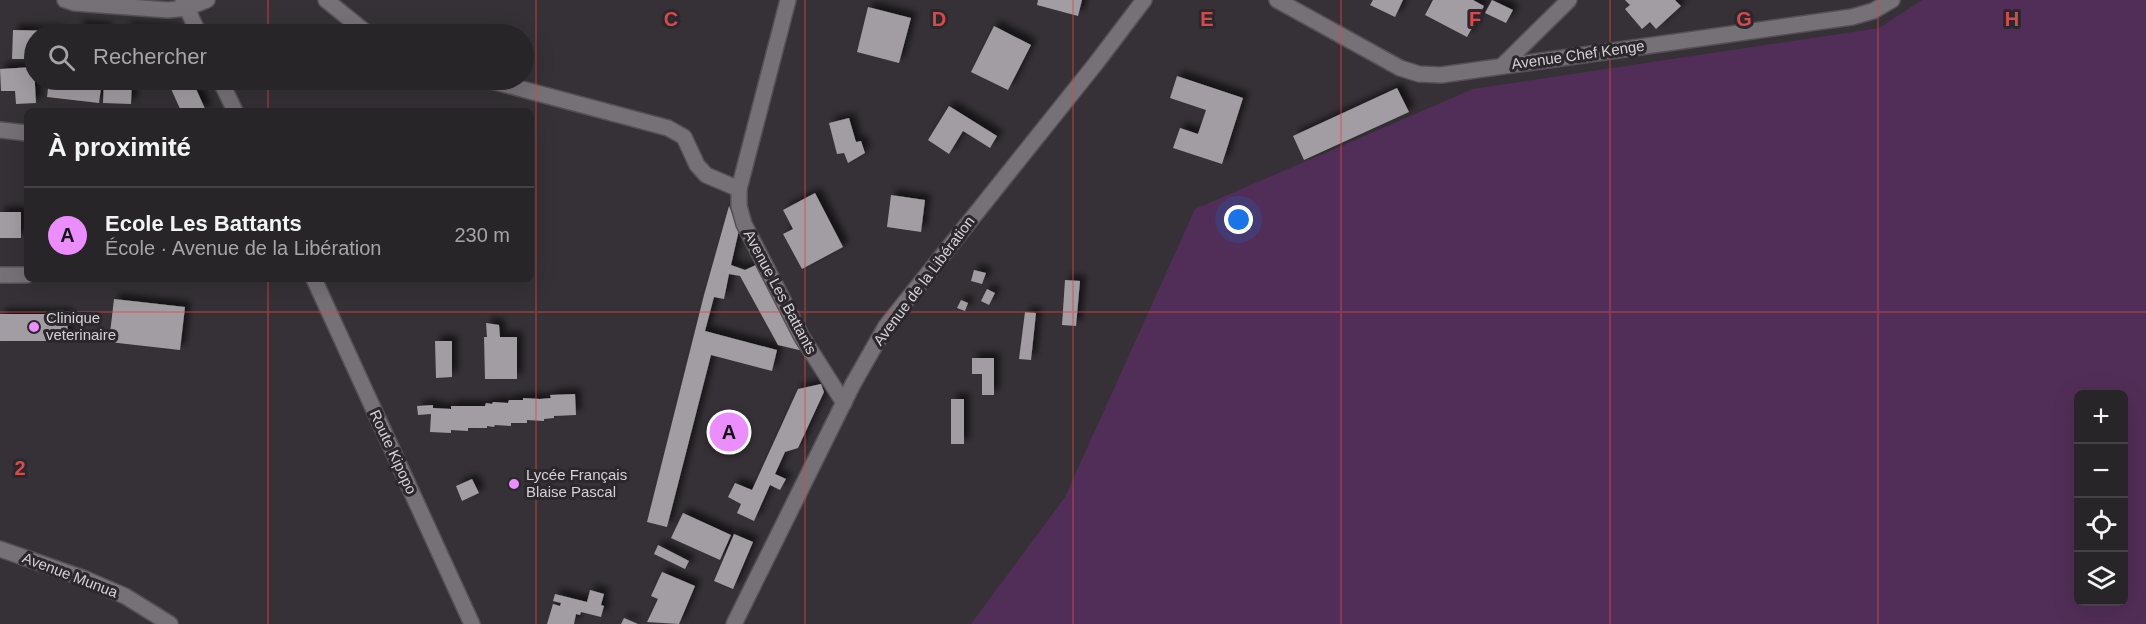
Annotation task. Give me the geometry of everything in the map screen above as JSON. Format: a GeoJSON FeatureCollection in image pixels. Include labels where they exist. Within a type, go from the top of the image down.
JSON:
{"type":"FeatureCollection","features":[{"type":"Feature","properties":{"kind":"street"},"geometry":{"type":"LineString","coordinates":[[64,0],[122,8],[168,10],[207,0]]}},
{"type":"Feature","properties":{"kind":"street"},"geometry":{"type":"LineString","coordinates":[[326,0],[356,24]]}},
{"type":"Feature","properties":{"kind":"street","name":"Avenue Les Battants"},"geometry":{"type":"LineString","coordinates":[[788,0],[739,189],[739,206],[744,224],[801,337],[844,403]]}},
{"type":"Feature","properties":{"kind":"street","name":"Avenue de la Libération"},"geometry":{"type":"LineString","coordinates":[[734,624],[844,403],[886,326],[1144,0]]}},
{"type":"Feature","properties":{"kind":"street","name":"Avenue Chef Kenge"},"geometry":{"type":"LineString","coordinates":[[1277,0],[1400,68],[1441,75],[1852,17],[1873,11],[1892,0]]}},
{"type":"Feature","properties":{"kind":"street"},"geometry":{"type":"LineString","coordinates":[[1503,65],[1569,0]]}},
{"type":"Feature","properties":{"kind":"street"},"geometry":{"type":"LineString","coordinates":[[185,4],[194,24]]}},
{"type":"Feature","properties":{"kind":"street"},"geometry":{"type":"LineString","coordinates":[[225,90],[234,108]]}},
{"type":"Feature","properties":{"kind":"street"},"geometry":{"type":"LineString","coordinates":[[526,90],[668,128],[684,137],[697,165],[706,175],[739,189]]}},
{"type":"Feature","properties":{"kind":"street"},"geometry":{"type":"LineString","coordinates":[[0,130],[24,133]]}},
{"type":"Feature","properties":{"kind":"street"},"geometry":{"type":"LineString","coordinates":[[0,275],[24,275]]}},
{"type":"Feature","properties":{"kind":"street","name":"Route Kipopo"},"geometry":{"type":"LineString","coordinates":[[315,282],[472,624]]}},
{"type":"Feature","properties":{"kind":"street","name":"Avenue Munua"},"geometry":{"type":"LineString","coordinates":[[0,549],[125,596],[170,624]]}},
{"type":"Feature","properties":{"kind":"shaded area"},"geometry":{"type":"Polygon","coordinates":[[[1922,0],[2146,0],[2146,624],[971,624],[1065,497],[1195,209],[1473,89],[1879,28],[1922,0]]]}},
{"type":"Feature","properties":{"kind":"building"},"geometry":{"type":"Polygon","coordinates":[[[1038,0],[1082,0],[1078,16],[1037,5],[1038,0]]]}},
{"type":"Feature","properties":{"kind":"building"},"geometry":{"type":"Polygon","coordinates":[[[1373,0],[1403,0],[1395,17],[1370,5],[1373,0]]]}},
{"type":"Feature","properties":{"kind":"building"},"geometry":{"type":"Polygon","coordinates":[[[1433,0],[1473,0],[1484,6],[1467,37],[1425,15],[1433,0]]]}},
{"type":"Feature","properties":{"kind":"building"},"geometry":{"type":"Polygon","coordinates":[[[1492,0],[1513,10],[1506,23],[1485,13],[1492,0]]]}},
{"type":"Feature","properties":{"kind":"building"},"geometry":{"type":"Polygon","coordinates":[[[1625,0],[1675,0],[1681,6],[1656,29],[1650,22],[1642,29],[1625,9],[1630,5],[1625,0]]]}},
{"type":"Feature","properties":{"kind":"building"},"geometry":{"type":"Polygon","coordinates":[[[868,7],[911,18],[899,63],[857,52],[868,7]]]}},
{"type":"Feature","properties":{"kind":"building"},"geometry":{"type":"Polygon","coordinates":[[[994,26],[1031,45],[1008,90],[971,72],[994,26]]]}},
{"type":"Feature","properties":{"kind":"building"},"geometry":{"type":"Polygon","coordinates":[[[13,30],[24,30],[24,59],[12,59],[13,30]]]}},
{"type":"Feature","properties":{"kind":"building"},"geometry":{"type":"Polygon","coordinates":[[[24,68],[24,90],[35,90],[36,103],[16,104],[15,91],[1,91],[0,69],[24,68]]]}},
{"type":"Feature","properties":{"kind":"building"},"geometry":{"type":"Polygon","coordinates":[[[1177,76],[1243,98],[1222,164],[1173,148],[1180,128],[1198,134],[1206,110],[1170,98],[1177,76]]]}},
{"type":"Feature","properties":{"kind":"building"},"geometry":{"type":"Polygon","coordinates":[[[1397,88],[1409,112],[1304,160],[1293,136],[1397,88]]]}},
{"type":"Feature","properties":{"kind":"building"},"geometry":{"type":"Polygon","coordinates":[[[48,90],[101,90],[99,103],[47,97],[48,90]]]}},
{"type":"Feature","properties":{"kind":"building"},"geometry":{"type":"Polygon","coordinates":[[[104,90],[132,90],[131,104],[103,103],[104,90]]]}},
{"type":"Feature","properties":{"kind":"building"},"geometry":{"type":"Polygon","coordinates":[[[172,90],[197,90],[205,108],[180,108],[172,90]]]}},
{"type":"Feature","properties":{"kind":"building"},"geometry":{"type":"Polygon","coordinates":[[[949,106],[997,136],[990,148],[963,131],[949,154],[928,140],[949,106]]]}},
{"type":"Feature","properties":{"kind":"building"},"geometry":{"type":"Polygon","coordinates":[[[849,118],[856,142],[861,141],[865,153],[848,163],[844,153],[837,154],[829,123],[849,118]]]}},
{"type":"Feature","properties":{"kind":"building"},"geometry":{"type":"Polygon","coordinates":[[[815,193],[843,247],[802,269],[783,234],[793,229],[783,210],[815,193]]]}},
{"type":"Feature","properties":{"kind":"building"},"geometry":{"type":"Polygon","coordinates":[[[891,195],[925,200],[921,232],[887,227],[891,195]]]}},
{"type":"Feature","properties":{"kind":"building"},"geometry":{"type":"Polygon","coordinates":[[[729,206],[739,230],[731,265],[745,270],[758,264],[803,351],[778,345],[740,276],[729,274],[724,299],[714,297],[705,331],[777,350],[772,371],[711,355],[667,527],[647,522],[704,295],[729,206]]]}},
{"type":"Feature","properties":{"kind":"building"},"geometry":{"type":"Polygon","coordinates":[[[0,212],[21,212],[21,238],[0,238],[0,212]]]}},
{"type":"Feature","properties":{"kind":"building"},"geometry":{"type":"Polygon","coordinates":[[[974,270],[986,273],[982,284],[971,281],[974,270]]]}},
{"type":"Feature","properties":{"kind":"building"},"geometry":{"type":"Polygon","coordinates":[[[1065,280],[1080,281],[1076,326],[1062,325],[1065,280]]]}},
{"type":"Feature","properties":{"kind":"building"},"geometry":{"type":"Polygon","coordinates":[[[987,289],[995,293],[989,305],[981,301],[987,289]]]}},
{"type":"Feature","properties":{"kind":"building"},"geometry":{"type":"Polygon","coordinates":[[[114,299],[185,307],[180,350],[109,342],[114,299]]]}},
{"type":"Feature","properties":{"kind":"building"},"geometry":{"type":"Polygon","coordinates":[[[961,300],[968,303],[965,311],[957,308],[961,300]]]}},
{"type":"Feature","properties":{"kind":"building"},"geometry":{"type":"Polygon","coordinates":[[[1025,312],[1036,313],[1031,360],[1019,359],[1025,312]]]}},
{"type":"Feature","properties":{"kind":"building","name":"Clinique veterinaire"},"geometry":{"type":"Polygon","coordinates":[[[0,314],[67,314],[68,341],[0,341],[0,314]]]}},
{"type":"Feature","properties":{"kind":"building"},"geometry":{"type":"Polygon","coordinates":[[[486,323],[499,325],[500,337],[517,337],[517,379],[485,379],[486,323]]]}},
{"type":"Feature","properties":{"kind":"building"},"geometry":{"type":"Polygon","coordinates":[[[435,341],[452,341],[452,377],[436,378],[435,341]]]}},
{"type":"Feature","properties":{"kind":"building"},"geometry":{"type":"Polygon","coordinates":[[[972,358],[994,358],[994,395],[982,395],[982,374],[972,374],[972,358]]]}},
{"type":"Feature","properties":{"kind":"building"},"geometry":{"type":"Polygon","coordinates":[[[821,384],[824,392],[798,448],[785,452],[775,474],[786,479],[780,490],[770,485],[754,521],[737,513],[741,504],[728,497],[735,483],[752,490],[798,389],[821,384]]]}},
{"type":"Feature","properties":{"kind":"building"},"geometry":{"type":"Polygon","coordinates":[[[575,394],[576,415],[554,416],[544,421],[527,420],[527,423],[511,423],[511,426],[468,428],[468,431],[451,430],[451,433],[430,432],[431,414],[418,415],[417,406],[433,405],[433,408],[451,409],[451,406],[485,406],[486,403],[508,403],[509,400],[523,400],[523,398],[540,399],[551,398],[550,395],[575,394]]]}},
{"type":"Feature","properties":{"kind":"building"},"geometry":{"type":"Polygon","coordinates":[[[951,399],[964,399],[964,444],[951,444],[951,399]]]}},
{"type":"Feature","properties":{"kind":"building"},"geometry":{"type":"Polygon","coordinates":[[[472,479],[479,493],[462,501],[456,486],[472,479]]]}},
{"type":"Feature","properties":{"kind":"building"},"geometry":{"type":"Polygon","coordinates":[[[683,513],[731,535],[720,560],[671,538],[683,513]]]}},
{"type":"Feature","properties":{"kind":"building"},"geometry":{"type":"Polygon","coordinates":[[[734,534],[753,542],[733,589],[714,581],[734,534]]]}},
{"type":"Feature","properties":{"kind":"building"},"geometry":{"type":"Polygon","coordinates":[[[658,545],[689,561],[685,569],[654,554],[658,545]]]}},
{"type":"Feature","properties":{"kind":"building"},"geometry":{"type":"Polygon","coordinates":[[[662,572],[695,586],[679,624],[647,622],[658,599],[651,596],[662,572]]]}},
{"type":"Feature","properties":{"kind":"building"},"geometry":{"type":"Polygon","coordinates":[[[590,590],[604,594],[601,617],[581,612],[580,615],[576,614],[574,624],[547,624],[553,604],[560,606],[561,603],[553,601],[555,594],[587,602],[590,590]]]}},
{"type":"Feature","properties":{"kind":"building"},"geometry":{"type":"Polygon","coordinates":[[[624,618],[638,624],[621,624],[624,618]]]}},
{"type":"Feature","properties":{"kind":"place","name":"Clinique veterinaire"},"geometry":{"type":"Point","coordinates":[34,327]}},
{"type":"Feature","properties":{"kind":"place","name":"Ecole Les Battants"},"geometry":{"type":"Point","coordinates":[729,432]}},
{"type":"Feature","properties":{"kind":"place","name":"Lycée Français Blaise Pascal"},"geometry":{"type":"Point","coordinates":[514,484]}}]}
